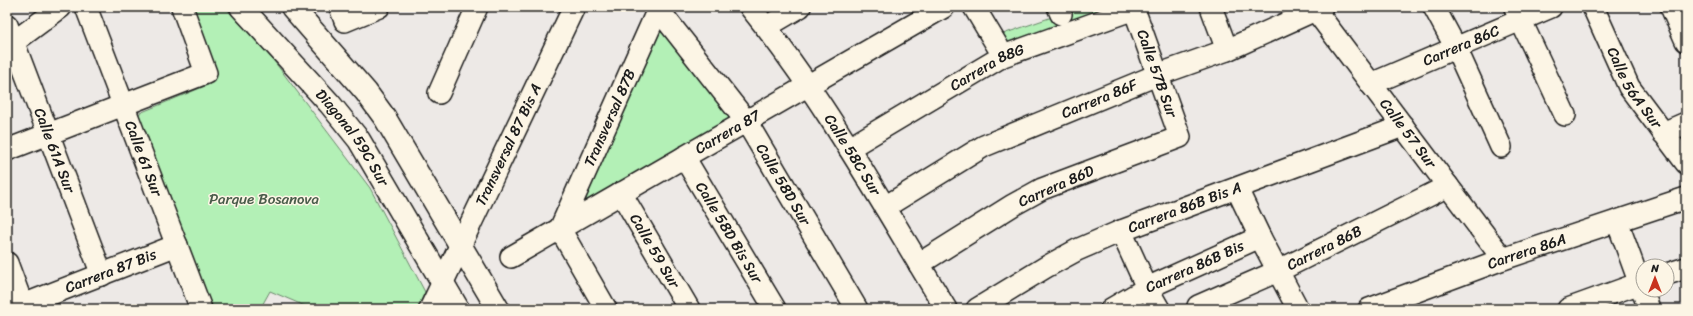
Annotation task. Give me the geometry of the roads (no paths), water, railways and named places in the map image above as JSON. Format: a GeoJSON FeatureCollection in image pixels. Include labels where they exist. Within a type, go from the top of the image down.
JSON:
{"type":"FeatureCollection","features":[{"type":"Feature","properties":{"kind":"main road","name":"Diagonal 59C Sur"},"geometry":{"type":"LineString","coordinates":[[241,7],[330,104],[359,140],[458,309]]}},
{"type":"Feature","properties":{"kind":"main road"},"geometry":{"type":"LineString","coordinates":[[292,7],[366,92],[381,113],[498,309]]}},
{"type":"Feature","properties":{"kind":"street"},"geometry":{"type":"LineString","coordinates":[[9,38],[61,7]]}},
{"type":"Feature","properties":{"kind":"street","name":"Calle 61 Sur"},"geometry":{"type":"LineString","coordinates":[[86,7],[201,309]]}},
{"type":"Feature","properties":{"kind":"street"},"geometry":{"type":"LineString","coordinates":[[7,150],[206,74],[182,7]]}},
{"type":"Feature","properties":{"kind":"street"},"geometry":{"type":"LineString","coordinates":[[343,14],[379,7]]}},
{"type":"Feature","properties":{"kind":"street"},"geometry":{"type":"LineString","coordinates":[[439,93],[477,7]]}},
{"type":"Feature","properties":{"kind":"street","name":"Transversal 87 Bis A"},"geometry":{"type":"LineString","coordinates":[[430,309],[574,7]]}},
{"type":"Feature","properties":{"kind":"street","name":"Calle 58C Sur"},"geometry":{"type":"LineString","coordinates":[[750,7],[808,86],[849,148],[946,309]]}},
{"type":"Feature","properties":{"kind":"street"},"geometry":{"type":"LineString","coordinates":[[766,27],[800,7]]}},
{"type":"Feature","properties":{"kind":"street","name":"Carrera 87"},"geometry":{"type":"LineString","coordinates":[[511,257],[944,7]]}},
{"type":"Feature","properties":{"kind":"street"},"geometry":{"type":"LineString","coordinates":[[974,7],[998,47]]}},
{"type":"Feature","properties":{"kind":"street"},"geometry":{"type":"LineString","coordinates":[[1211,7],[1227,50]]}},
{"type":"Feature","properties":{"kind":"street"},"geometry":{"type":"LineString","coordinates":[[1434,7],[1456,48],[1501,147]]}},
{"type":"Feature","properties":{"kind":"street","name":"Carrera 86C"},"geometry":{"type":"LineString","coordinates":[[1372,84],[1456,48],[1518,13],[1551,7]]}},
{"type":"Feature","properties":{"kind":"street","name":"Calle 56A Sur"},"geometry":{"type":"LineString","coordinates":[[1593,7],[1629,87],[1686,163]]}},
{"type":"Feature","properties":{"kind":"street"},"geometry":{"type":"LineString","coordinates":[[1670,7],[1686,41]]}},
{"type":"Feature","properties":{"kind":"street","name":"Calle 58D Sur"},"geometry":{"type":"LineString","coordinates":[[658,8],[746,121],[857,309]]}},
{"type":"Feature","properties":{"kind":"street","name":"Transversal 87B"},"geometry":{"type":"LineString","coordinates":[[560,229],[658,8]]}},
{"type":"Feature","properties":{"kind":"street","name":"Carrera 86F"},"geometry":{"type":"LineString","coordinates":[[884,207],[984,146],[1157,75],[1227,50],[1317,8]]}},
{"type":"Feature","properties":{"kind":"street","name":"Calle 57 Sur"},"geometry":{"type":"LineString","coordinates":[[1317,8],[1503,259]]}},
{"type":"Feature","properties":{"kind":"street","name":"Calle 57B Sur"},"geometry":{"type":"LineString","coordinates":[[1134,9],[1180,137]]}},
{"type":"Feature","properties":{"kind":"street","name":"Carrera 88G"},"geometry":{"type":"LineString","coordinates":[[849,148],[1003,56],[1134,9]]}},
{"type":"Feature","properties":{"kind":"street"},"geometry":{"type":"LineString","coordinates":[[1518,13],[1565,115]]}},
{"type":"Feature","properties":{"kind":"street","name":"Calle 61A Sur"},"geometry":{"type":"LineString","coordinates":[[9,38],[48,134],[102,275]]}},
{"type":"Feature","properties":{"kind":"street"},"geometry":{"type":"LineString","coordinates":[[1663,133],[1686,123]]}},
{"type":"Feature","properties":{"kind":"street","name":"Carrera 86B Bis A"},"geometry":{"type":"LineString","coordinates":[[977,309],[1077,250],[1121,231],[1403,126]]}},
{"type":"Feature","properties":{"kind":"street","name":"Carrera 86D"},"geometry":{"type":"LineString","coordinates":[[919,264],[1013,205],[1042,189],[1180,137]]}},
{"type":"Feature","properties":{"kind":"street","name":"Calle 58D Bis Sur"},"geometry":{"type":"LineString","coordinates":[[684,157],[775,309]]}},
{"type":"Feature","properties":{"kind":"street","name":"Carrera 86B"},"geometry":{"type":"LineString","coordinates":[[1198,306],[1278,271],[1448,186]]}},
{"type":"Feature","properties":{"kind":"street"},"geometry":{"type":"LineString","coordinates":[[1237,189],[1260,237],[1298,309]]}},
{"type":"Feature","properties":{"kind":"street","name":"Calle 59 Sur"},"geometry":{"type":"LineString","coordinates":[[620,193],[689,309]]}},
{"type":"Feature","properties":{"kind":"street","name":"Carrera 86A"},"geometry":{"type":"LineString","coordinates":[[1369,309],[1503,259],[1686,198]]}},
{"type":"Feature","properties":{"kind":"street"},"geometry":{"type":"LineString","coordinates":[[1617,221],[1635,268]]}},
{"type":"Feature","properties":{"kind":"street"},"geometry":{"type":"LineString","coordinates":[[560,229],[606,309]]}},
{"type":"Feature","properties":{"kind":"street"},"geometry":{"type":"LineString","coordinates":[[1121,231],[1147,288],[1159,309]]}},
{"type":"Feature","properties":{"kind":"street","name":"Carrera 86B Bis"},"geometry":{"type":"LineString","coordinates":[[1111,309],[1147,288],[1260,237]]}},
{"type":"Feature","properties":{"kind":"street","name":"Carrera 87 Bis"},"geometry":{"type":"LineString","coordinates":[[18,299],[102,275],[177,245]]}},
{"type":"Feature","properties":{"kind":"street"},"geometry":{"type":"LineString","coordinates":[[7,263],[18,299]]}},
{"type":"Feature","properties":{"kind":"street"},"geometry":{"type":"LineString","coordinates":[[1675,271],[1686,268]]}},
{"type":"Feature","properties":{"kind":"street"},"geometry":{"type":"LineString","coordinates":[[1568,309],[1635,285]]}},
{"type":"Feature","properties":{"kind":"street"},"geometry":{"type":"LineString","coordinates":[[1646,298],[1649,309]]}},
{"type":"Feature","properties":{"kind":"park label","name":"Parque Bosanova"},"geometry":{"type":"Point","coordinates":[264,199]}}]}
